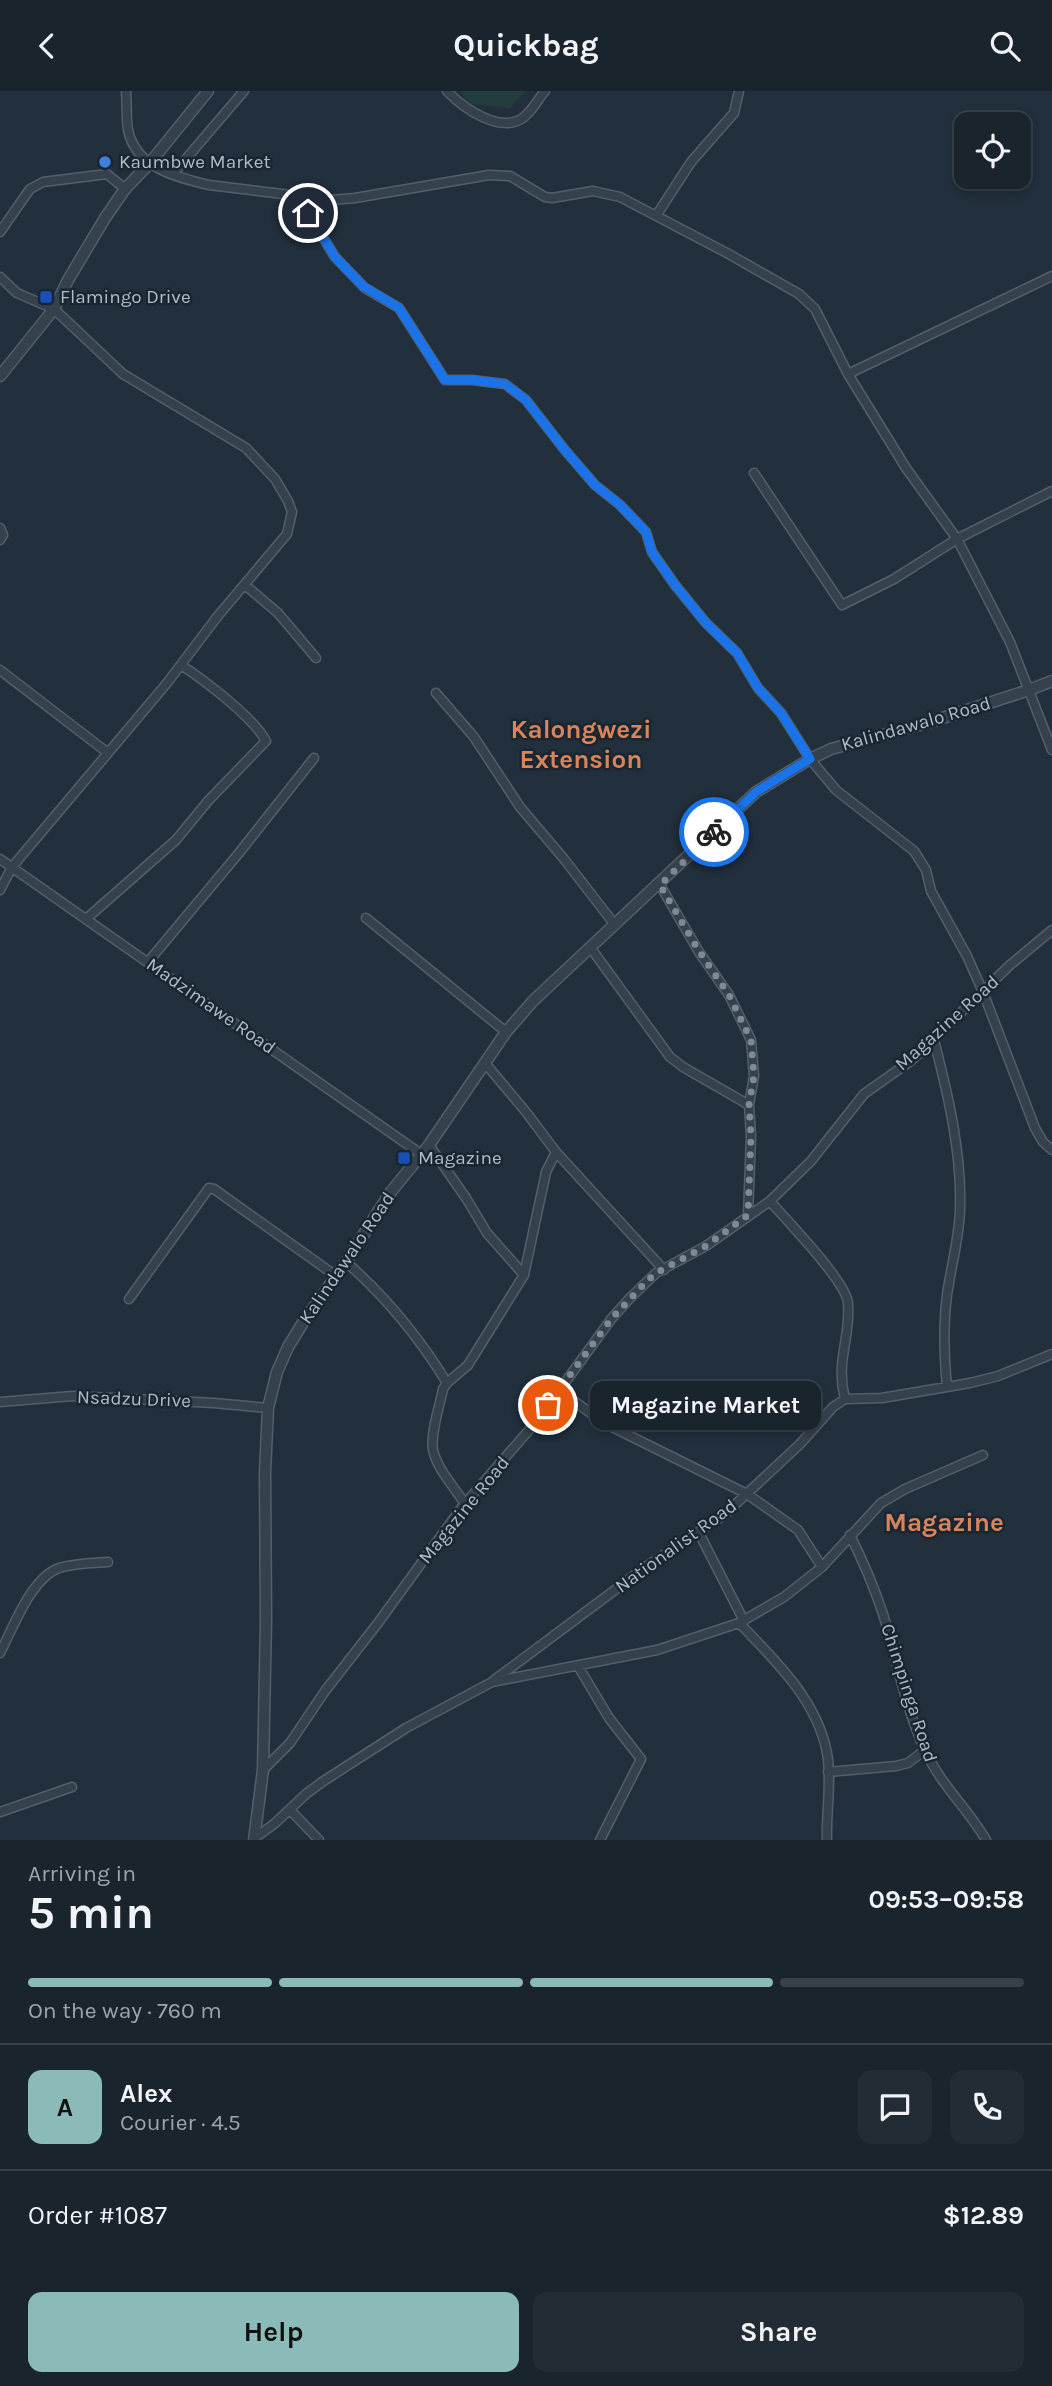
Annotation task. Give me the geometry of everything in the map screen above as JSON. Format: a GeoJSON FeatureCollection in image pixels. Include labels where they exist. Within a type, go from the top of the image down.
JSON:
{"type":"FeatureCollection","features":[{"type":"Feature","properties":{"kind":"street"},"geometry":{"type":"LineString","coordinates":[[126,91],[128,131],[136,150],[149,164],[173,174],[209,185],[331,200],[489,175],[517,179],[545,197],[593,191],[608,193],[727,253],[806,299],[821,319],[848,374],[906,468],[957,539],[1010,642],[1052,750]]}},
{"type":"Feature","properties":{"kind":"street"},"geometry":{"type":"LineString","coordinates":[[0,376],[54,309],[68,280],[125,189],[149,164],[208,91]]}},
{"type":"Feature","properties":{"kind":"street"},"geometry":{"type":"LineString","coordinates":[[173,174],[244,91]]}},
{"type":"Feature","properties":{"kind":"street"},"geometry":{"type":"LineString","coordinates":[[447,91],[469,112],[509,123],[524,118],[545,91]]}},
{"type":"Feature","properties":{"kind":"street"},"geometry":{"type":"LineString","coordinates":[[656,216],[691,162],[734,113],[739,91]]}},
{"type":"Feature","properties":{"kind":"street"},"geometry":{"type":"LineString","coordinates":[[0,232],[30,189],[43,181],[107,174],[125,189]]}},
{"type":"Feature","properties":{"kind":"street"},"geometry":{"type":"LineString","coordinates":[[303,197],[308,213],[335,257],[365,288],[399,308],[442,376],[449,381],[472,380],[505,384],[522,395],[595,485],[619,504],[646,532],[652,552],[675,585],[706,623],[737,653],[758,688],[781,713],[810,759],[836,790],[915,852],[926,870],[932,891],[967,955],[1035,1128],[1043,1142],[1052,1150]]}},
{"type":"Feature","properties":{"kind":"street"},"geometry":{"type":"LineString","coordinates":[[848,374],[1052,275]]}},
{"type":"Feature","properties":{"kind":"street"},"geometry":{"type":"LineString","coordinates":[[0,277],[17,293],[54,309],[123,374],[246,448],[275,479],[292,512],[286,534],[181,665],[12,867],[0,890]]}},
{"type":"Feature","properties":{"kind":"street"},"geometry":{"type":"LineString","coordinates":[[754,473],[842,605],[894,579],[957,539],[1052,491]]}},
{"type":"Feature","properties":{"kind":"street"},"geometry":{"type":"LineString","coordinates":[[0,528],[3,535],[0,540]]}},
{"type":"Feature","properties":{"kind":"street"},"geometry":{"type":"LineString","coordinates":[[245,585],[278,613],[316,658]]}},
{"type":"Feature","properties":{"kind":"street"},"geometry":{"type":"LineString","coordinates":[[86,919],[176,840],[208,801],[266,741],[232,705],[201,678],[181,665]]}},
{"type":"Feature","properties":{"kind":"street"},"geometry":{"type":"LineString","coordinates":[[0,670],[108,753]]}},
{"type":"Feature","properties":{"kind":"street","name":"Kalindawalo Road"},"geometry":{"type":"LineString","coordinates":[[255,1838],[263,1770],[265,1472],[268,1408],[277,1372],[288,1347],[390,1193],[429,1145],[506,1033],[533,1001],[660,885],[756,792],[831,749],[927,723],[1052,681]]}},
{"type":"Feature","properties":{"kind":"street"},"geometry":{"type":"LineString","coordinates":[[436,693],[474,737],[520,807],[615,925]]}},
{"type":"Feature","properties":{"kind":"street"},"geometry":{"type":"LineString","coordinates":[[148,962],[314,758]]}},
{"type":"Feature","properties":{"kind":"street","name":"Madzimawe Road"},"geometry":{"type":"LineString","coordinates":[[0,859],[421,1154]]}},
{"type":"Feature","properties":{"kind":"street"},"geometry":{"type":"LineString","coordinates":[[660,885],[729,995],[747,1029],[753,1055],[754,1076],[749,1105],[751,1136],[748,1215]]}},
{"type":"Feature","properties":{"kind":"street"},"geometry":{"type":"LineString","coordinates":[[366,918],[506,1033]]}},
{"type":"Feature","properties":{"kind":"street","name":"Magazine Road"},"geometry":{"type":"LineString","coordinates":[[263,1770],[290,1743],[325,1691],[466,1504],[537,1421],[612,1318],[646,1282],[706,1246],[770,1201],[810,1161],[864,1094],[934,1040],[1010,965],[1052,930]]}},
{"type":"Feature","properties":{"kind":"street"},"geometry":{"type":"LineString","coordinates":[[590,947],[670,1057],[749,1105]]}},
{"type":"Feature","properties":{"kind":"street"},"geometry":{"type":"LineString","coordinates":[[934,1040],[944,1081],[959,1176],[960,1212],[943,1342],[947,1387]]}},
{"type":"Feature","properties":{"kind":"street"},"geometry":{"type":"LineString","coordinates":[[485,1063],[556,1152],[664,1270]]}},
{"type":"Feature","properties":{"kind":"street"},"geometry":{"type":"LineString","coordinates":[[429,1145],[487,1233],[524,1275]]}},
{"type":"Feature","properties":{"kind":"street"},"geometry":{"type":"LineString","coordinates":[[466,1504],[433,1451],[443,1389],[468,1365],[524,1275],[546,1173],[556,1152]]}},
{"type":"Feature","properties":{"kind":"street"},"geometry":{"type":"LineString","coordinates":[[130,1299],[209,1188],[336,1276]]}},
{"type":"Feature","properties":{"kind":"street"},"geometry":{"type":"LineString","coordinates":[[770,1201],[830,1271],[847,1297],[840,1375],[845,1399],[882,1398],[970,1383],[1052,1355]]}},
{"type":"Feature","properties":{"kind":"street"},"geometry":{"type":"LineString","coordinates":[[346,1262],[373,1286],[424,1345],[447,1383]]}},
{"type":"Feature","properties":{"kind":"street"},"geometry":{"type":"LineString","coordinates":[[559,1390],[604,1423],[747,1494],[798,1530],[822,1567]]}},
{"type":"Feature","properties":{"kind":"street","name":"Nsadzu Drive"},"geometry":{"type":"LineString","coordinates":[[0,1402],[72,1396],[268,1408]]}},
{"type":"Feature","properties":{"kind":"street","name":"Nationalist Road"},"geometry":{"type":"LineString","coordinates":[[492,1682],[647,1566],[724,1515],[800,1444],[833,1407],[845,1399]]}},
{"type":"Feature","properties":{"kind":"street"},"geometry":{"type":"LineString","coordinates":[[255,1838],[314,1788],[406,1728],[492,1682],[657,1650],[742,1622],[784,1597],[822,1567],[881,1503],[905,1489],[983,1455]]}},
{"type":"Feature","properties":{"kind":"street"},"geometry":{"type":"LineString","coordinates":[[699,1533],[742,1622],[792,1679],[816,1719],[827,1755],[827,1840]]}},
{"type":"Feature","properties":{"kind":"street","name":"Chimpinga Road"},"geometry":{"type":"LineString","coordinates":[[850,1535],[864,1563],[883,1614],[898,1674],[925,1750],[951,1795],[986,1840]]}},
{"type":"Feature","properties":{"kind":"street"},"geometry":{"type":"LineString","coordinates":[[0,1653],[34,1589],[46,1576],[57,1569],[80,1563],[108,1562]]}},
{"type":"Feature","properties":{"kind":"street"},"geometry":{"type":"LineString","coordinates":[[578,1666],[609,1718],[641,1759],[600,1840]]}},
{"type":"Feature","properties":{"kind":"street"},"geometry":{"type":"LineString","coordinates":[[828,1772],[896,1766],[908,1763],[925,1750]]}},
{"type":"Feature","properties":{"kind":"street"},"geometry":{"type":"LineString","coordinates":[[0,1812],[72,1787]]}},
{"type":"Feature","properties":{"kind":"street"},"geometry":{"type":"LineString","coordinates":[[290,1810],[319,1840]]}},
{"type":"Feature","properties":{"kind":"green space"},"geometry":{"type":"Polygon","coordinates":[[[459,91],[526,91],[510,108],[471,104],[459,91]]]}},
{"type":"Feature","properties":{"kind":"way so far"},"geometry":{"type":"LineString","coordinates":[[548,1405],[612,1318],[646,1282],[656,1273],[706,1246],[748,1215],[751,1136],[749,1105],[754,1076],[751,1040],[729,995],[660,885],[714,832]]}},
{"type":"Feature","properties":{"kind":"place","name":"Kaumbwe Market"},"geometry":{"type":"Point","coordinates":[105,162]}},
{"type":"Feature","properties":{"kind":"place","name":"Flamingo Drive"},"geometry":{"type":"Point","coordinates":[46,297]}},
{"type":"Feature","properties":{"kind":"place","name":"Magazine"},"geometry":{"type":"Point","coordinates":[404,1158]}},
{"type":"Feature","properties":{"kind":"place","name":"Magazine Market"},"geometry":{"type":"Point","coordinates":[548,1405]}},
{"type":"Feature","properties":{"kind":"district","name":"Kalongwezi Extension"},"geometry":{"type":"Point","coordinates":[581,744]}},
{"type":"Feature","properties":{"kind":"district","name":"Magazine"},"geometry":{"type":"Point","coordinates":[944,1522]}},
{"type":"Feature","properties":{"kind":"route"},"geometry":{"type":"LineString","coordinates":[[308,213],[335,257],[363,286],[399,308],[445,380],[505,384],[526,400],[595,485],[619,504],[646,532],[652,552],[675,585],[706,623],[737,653],[758,688],[781,713],[810,759],[756,792],[714,832]]}}]}
